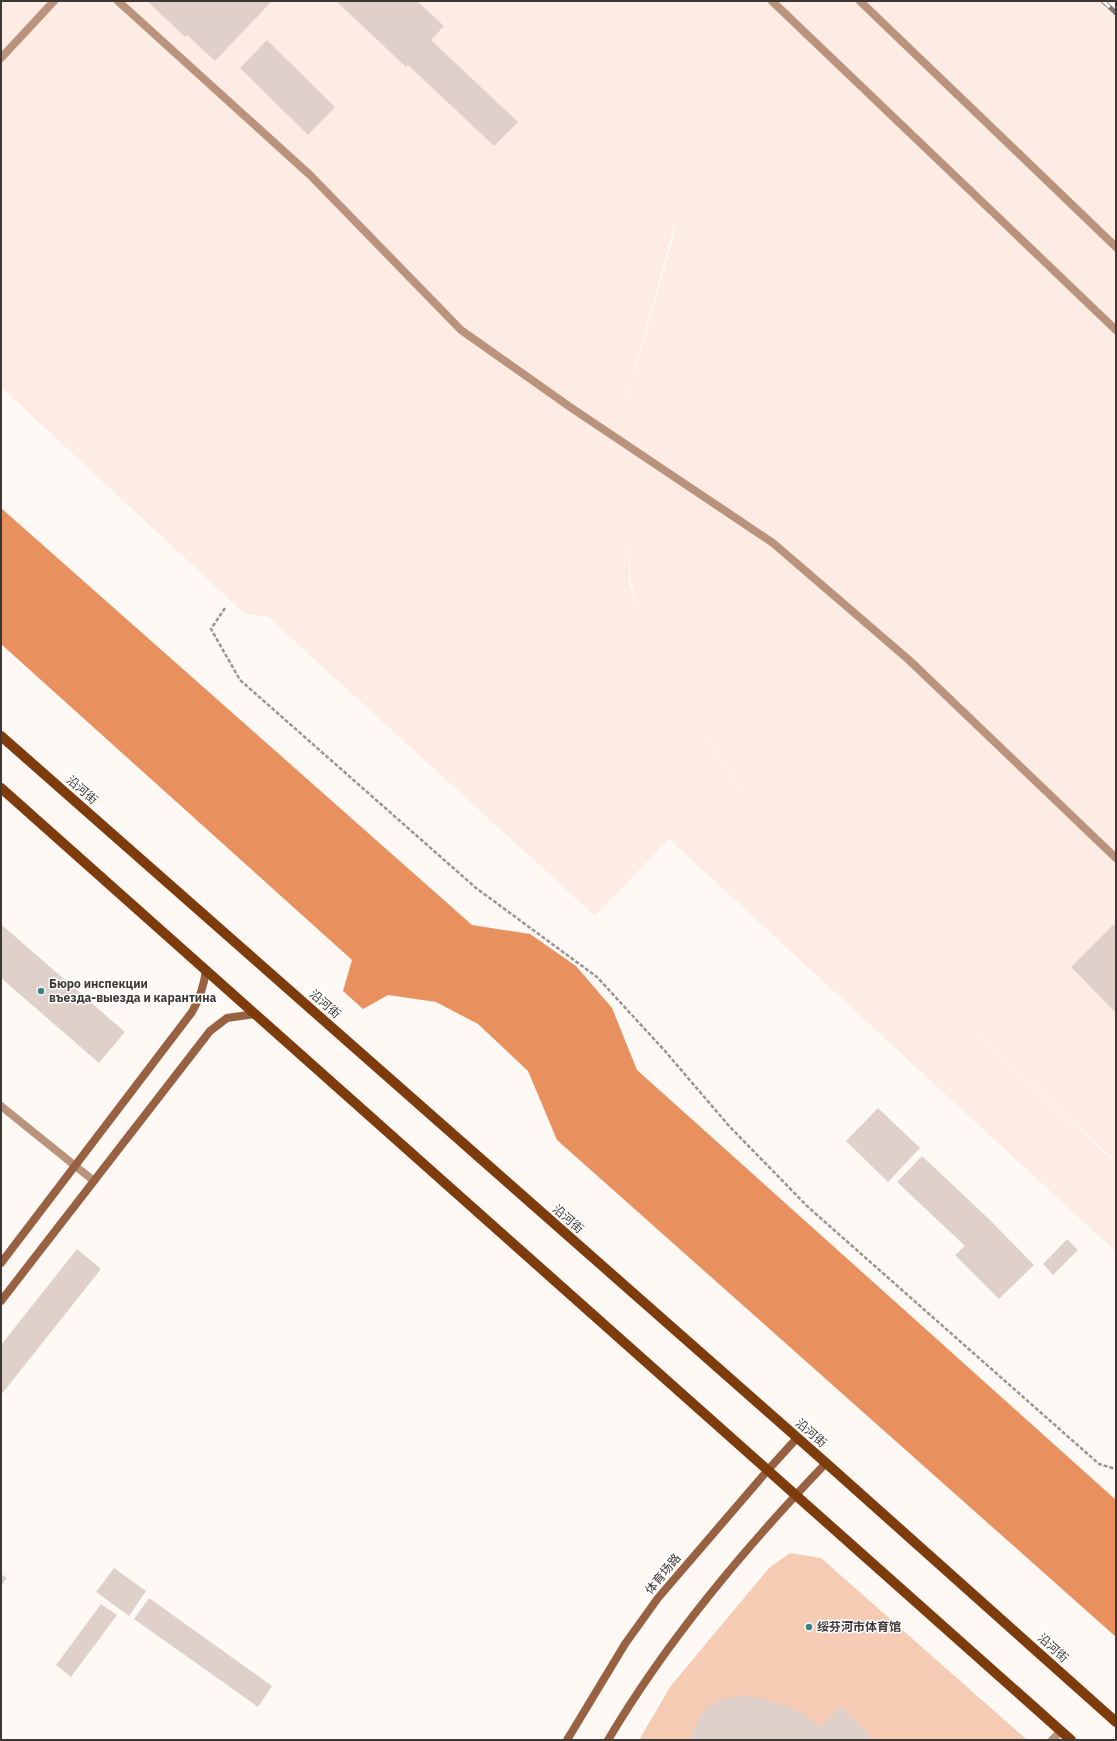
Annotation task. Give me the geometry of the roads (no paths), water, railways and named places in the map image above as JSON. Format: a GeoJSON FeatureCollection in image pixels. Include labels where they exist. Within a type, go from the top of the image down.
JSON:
{"type":"FeatureCollection","features":[{"type":"Feature","properties":{"kind":"main road","name":"沿河街"},"geometry":{"type":"LineString","coordinates":[[1,736],[826,1463],[1116,1722]]}},
{"type":"Feature","properties":{"kind":"main road"},"geometry":{"type":"LineString","coordinates":[[1,788],[1071,1740]]}},
{"type":"Feature","properties":{"kind":"street"},"geometry":{"type":"LineString","coordinates":[[1,58],[54,1]]}},
{"type":"Feature","properties":{"kind":"street"},"geometry":{"type":"LineString","coordinates":[[118,1],[310,175],[461,330],[570,406],[774,543],[909,660],[1116,858]]}},
{"type":"Feature","properties":{"kind":"street"},"geometry":{"type":"LineString","coordinates":[[772,1],[1116,330]]}},
{"type":"Feature","properties":{"kind":"street"},"geometry":{"type":"LineString","coordinates":[[860,1],[1116,247]]}},
{"type":"Feature","properties":{"kind":"street"},"geometry":{"type":"LineString","coordinates":[[1,1263],[192,1012],[205,985],[206,970]]}},
{"type":"Feature","properties":{"kind":"street"},"geometry":{"type":"LineString","coordinates":[[1,1301],[210,1031],[227,1018],[256,1014]]}},
{"type":"Feature","properties":{"kind":"street"},"geometry":{"type":"LineString","coordinates":[[1,1106],[94,1181]]}},
{"type":"Feature","properties":{"kind":"street","name":"体育场路"},"geometry":{"type":"LineString","coordinates":[[567,1740],[625,1644],[658,1598],[797,1438]]}},
{"type":"Feature","properties":{"kind":"street"},"geometry":{"type":"LineString","coordinates":[[608,1740],[673,1643],[710,1594],[795,1496],[826,1463]]}},
{"type":"Feature","properties":{"kind":"street"},"geometry":{"type":"LineString","coordinates":[[1052,1740],[1061,1731]]}},
{"type":"Feature","properties":{"kind":"railway"},"geometry":{"type":"LineString","coordinates":[[1103,1],[1116,13]]}},
{"type":"Feature","properties":{"kind":"place","name":"Бюро инспекции въезда-выезда и карантина"},"geometry":{"type":"Point","coordinates":[41,991]}},
{"type":"Feature","properties":{"kind":"place","name":"绥芬河市体育馆"},"geometry":{"type":"Point","coordinates":[809,1627]}}]}
